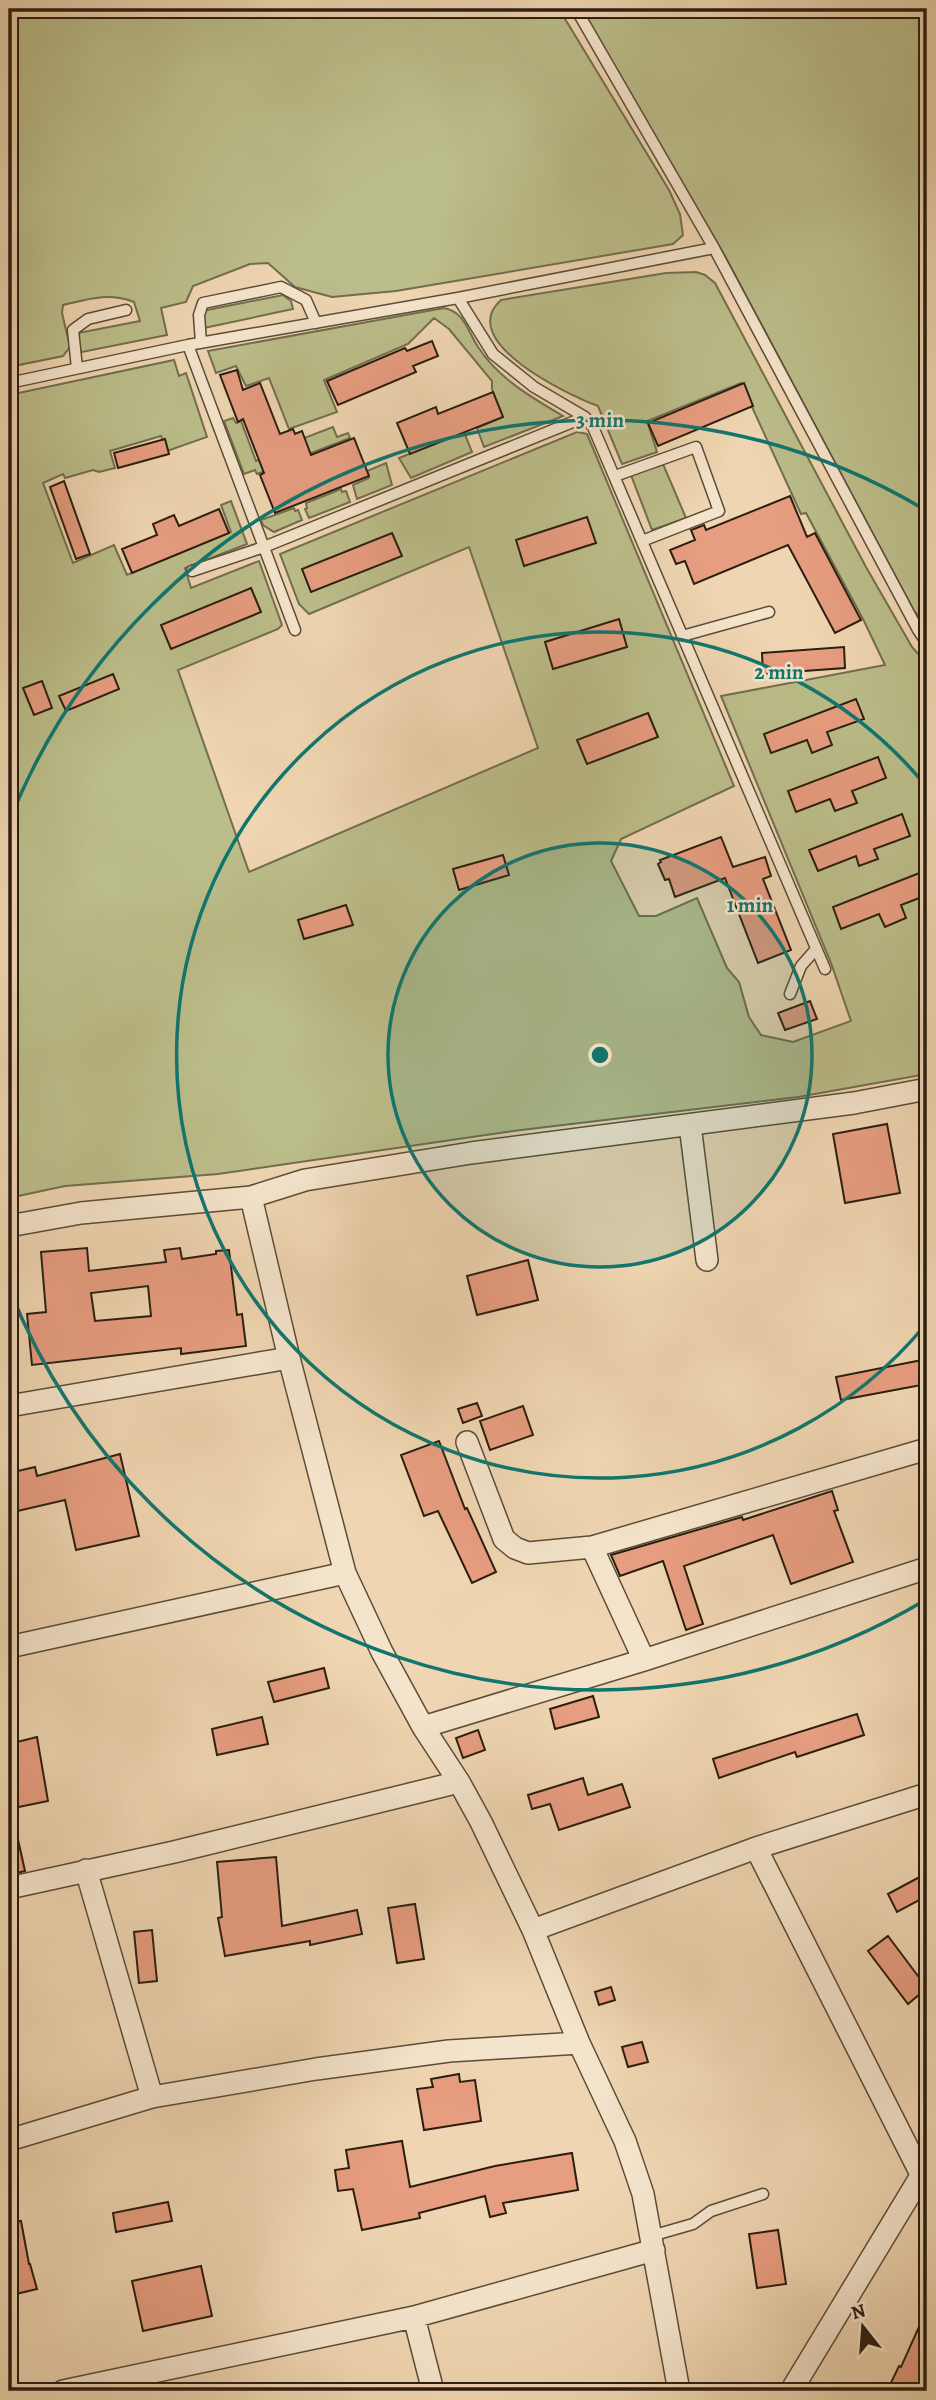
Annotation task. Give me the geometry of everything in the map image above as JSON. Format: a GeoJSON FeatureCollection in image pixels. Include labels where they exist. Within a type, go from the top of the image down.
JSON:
{"type":"FeatureCollection","features":[{"type":"Feature","properties":{"kind":"street"},"geometry":{"type":"LineString","coordinates":[[9,1226],[81,1213],[251,1197],[305,1180],[471,1153],[854,1103],[927,1089]]}},
{"type":"Feature","properties":{"kind":"street"},"geometry":{"type":"LineString","coordinates":[[690,1125],[708,1260]]}},
{"type":"Feature","properties":{"kind":"street"},"geometry":{"type":"LineString","coordinates":[[251,1197],[289,1358],[345,1573],[382,1652],[423,1727],[459,1782],[533,1930],[579,2043],[625,2141],[643,2194],[679,2391]]}},
{"type":"Feature","properties":{"kind":"street"},"geometry":{"type":"LineString","coordinates":[[9,1406],[289,1358]]}},
{"type":"Feature","properties":{"kind":"street"},"geometry":{"type":"LineString","coordinates":[[467,1442],[504,1539],[527,1553],[592,1547],[927,1449]]}},
{"type":"Feature","properties":{"kind":"street"},"geometry":{"type":"LineString","coordinates":[[592,1547],[644,1660]]}},
{"type":"Feature","properties":{"kind":"street"},"geometry":{"type":"LineString","coordinates":[[423,1727],[644,1660],[927,1568]]}},
{"type":"Feature","properties":{"kind":"street"},"geometry":{"type":"LineString","coordinates":[[9,1647],[345,1573]]}},
{"type":"Feature","properties":{"kind":"street"},"geometry":{"type":"LineString","coordinates":[[9,1888],[174,1852],[459,1782]]}},
{"type":"Feature","properties":{"kind":"street"},"geometry":{"type":"LineString","coordinates":[[533,1930],[756,1848],[927,1794]]}},
{"type":"Feature","properties":{"kind":"street"},"geometry":{"type":"LineString","coordinates":[[756,1848],[924,2171],[791,2391]]}},
{"type":"Feature","properties":{"kind":"street"},"geometry":{"type":"LineString","coordinates":[[86,1870],[152,2097]]}},
{"type":"Feature","properties":{"kind":"street"},"geometry":{"type":"LineString","coordinates":[[9,2140],[152,2097],[316,2069],[449,2051],[579,2043]]}},
{"type":"Feature","properties":{"kind":"street"},"geometry":{"type":"LineString","coordinates":[[63,2391],[414,2317],[652,2243]]}},
{"type":"Feature","properties":{"kind":"street"},"geometry":{"type":"LineString","coordinates":[[414,2317],[433,2391]]}},
{"type":"Feature","properties":{"kind":"lane"},"geometry":{"type":"LineString","coordinates":[[576,9],[714,248],[843,492],[927,643]]}},
{"type":"Feature","properties":{"kind":"lane"},"geometry":{"type":"LineString","coordinates":[[9,383],[188,345],[458,298],[714,248]]}},
{"type":"Feature","properties":{"kind":"lane"},"geometry":{"type":"LineString","coordinates":[[201,343],[199,315],[203,303],[281,287],[306,300],[316,323]]}},
{"type":"Feature","properties":{"kind":"lane"},"geometry":{"type":"LineString","coordinates":[[458,298],[494,354],[534,387],[585,417],[593,427],[825,969]]}},
{"type":"Feature","properties":{"kind":"lane"},"geometry":{"type":"LineString","coordinates":[[77,368],[73,330],[88,319],[126,310]]}},
{"type":"Feature","properties":{"kind":"lane"},"geometry":{"type":"LineString","coordinates":[[188,345],[295,630]]}},
{"type":"Feature","properties":{"kind":"lane"},"geometry":{"type":"LineString","coordinates":[[192,572],[264,547],[585,417]]}},
{"type":"Feature","properties":{"kind":"lane"},"geometry":{"type":"LineString","coordinates":[[615,476],[696,447],[719,511],[642,541]]}},
{"type":"Feature","properties":{"kind":"lane"},"geometry":{"type":"LineString","coordinates":[[682,636],[769,612]]}},
{"type":"Feature","properties":{"kind":"lane"},"geometry":{"type":"LineString","coordinates":[[790,994],[801,966],[816,949]]}},
{"type":"Feature","properties":{"kind":"lane"},"geometry":{"type":"LineString","coordinates":[[652,2243],[693,2224],[711,2211],[763,2194]]}},
{"type":"Feature","properties":{"kind":"green space"},"geometry":{"type":"Polygon","coordinates":[[[9,9],[559,9],[669,190],[680,214],[683,235],[673,244],[396,291],[332,297],[295,287],[268,263],[250,264],[193,286],[186,302],[161,308],[167,335],[82,352],[78,347],[78,333],[140,321],[134,302],[107,297],[63,305],[62,313],[70,347],[63,356],[9,367],[9,9]]]}},
{"type":"Feature","properties":{"kind":"green space"},"geometry":{"type":"Polygon","coordinates":[[[581,9],[927,9],[927,625],[914,611],[725,256],[581,9]]]}},
{"type":"Feature","properties":{"kind":"green space"},"geometry":{"type":"Polygon","coordinates":[[[696,272],[715,283],[866,567],[912,647],[927,664],[927,1074],[798,1097],[513,1131],[218,1174],[65,1186],[9,1198],[9,395],[174,360],[179,376],[186,373],[207,437],[167,451],[161,436],[110,451],[115,468],[99,472],[93,470],[65,478],[63,474],[43,483],[73,563],[114,545],[127,575],[231,532],[221,505],[231,501],[247,544],[185,568],[191,588],[259,561],[282,625],[178,670],[249,872],[538,748],[469,547],[309,614],[299,604],[280,554],[577,432],[587,434],[734,786],[621,839],[611,861],[639,916],[656,916],[697,898],[727,968],[739,982],[749,1017],[761,1035],[793,1042],[851,1021],[831,963],[721,696],[885,665],[806,513],[801,514],[741,383],[647,421],[657,452],[622,464],[598,406],[564,391],[521,364],[504,349],[493,332],[491,316],[501,300],[666,273],[696,272]]]}},
{"type":"Feature","properties":{"kind":"green space"},"geometry":{"type":"Polygon","coordinates":[[[283,295],[291,301],[293,309],[204,328],[204,312],[207,310],[283,295]]]}},
{"type":"Feature","properties":{"kind":"green space"},"geometry":{"type":"Polygon","coordinates":[[[444,308],[461,318],[478,347],[496,369],[563,416],[484,447],[477,428],[503,417],[492,389],[492,381],[449,329],[434,318],[408,344],[324,380],[337,412],[289,429],[269,378],[246,386],[236,366],[216,373],[208,351],[444,308]]]}},
{"type":"Feature","properties":{"kind":"green space"},"geometry":{"type":"Polygon","coordinates":[[[233,418],[236,423],[241,421],[256,461],[305,442],[304,438],[333,427],[337,437],[348,433],[350,438],[257,474],[255,470],[244,474],[224,421],[233,418]]]}},
{"type":"Feature","properties":{"kind":"green space"},"geometry":{"type":"Polygon","coordinates":[[[464,432],[472,452],[411,478],[399,458],[464,432]]]}},
{"type":"Feature","properties":{"kind":"green space"},"geometry":{"type":"Polygon","coordinates":[[[386,463],[392,485],[357,499],[353,485],[369,478],[367,471],[386,463]]]}},
{"type":"Feature","properties":{"kind":"green space"},"geometry":{"type":"Polygon","coordinates":[[[663,464],[686,518],[652,530],[631,475],[663,464]]]}},
{"type":"Feature","properties":{"kind":"green space"},"geometry":{"type":"Polygon","coordinates":[[[341,489],[342,492],[346,491],[350,502],[309,518],[305,509],[306,503],[341,489]]]}},
{"type":"Feature","properties":{"kind":"green space"},"geometry":{"type":"Polygon","coordinates":[[[294,508],[295,511],[298,510],[302,520],[274,532],[263,525],[261,520],[294,508]]]}},
{"type":"Feature","properties":{"kind":"building"},"geometry":{"type":"Polygon","coordinates":[[[432,341],[438,356],[413,366],[416,372],[338,405],[327,381],[405,348],[407,351],[432,341]]]}},
{"type":"Feature","properties":{"kind":"building"},"geometry":{"type":"Polygon","coordinates":[[[237,370],[243,390],[260,383],[280,434],[293,429],[295,434],[302,431],[311,455],[354,438],[369,476],[275,513],[260,475],[264,473],[243,419],[238,422],[220,375],[237,370]]]}},
{"type":"Feature","properties":{"kind":"building"},"geometry":{"type":"Polygon","coordinates":[[[744,383],[753,406],[658,446],[648,423],[744,383]]]}},
{"type":"Feature","properties":{"kind":"building"},"geometry":{"type":"Polygon","coordinates":[[[493,392],[503,417],[410,454],[397,423],[436,407],[438,414],[493,392]]]}},
{"type":"Feature","properties":{"kind":"building"},"geometry":{"type":"Polygon","coordinates":[[[165,439],[169,454],[118,468],[114,453],[165,439]]]}},
{"type":"Feature","properties":{"kind":"building"},"geometry":{"type":"Polygon","coordinates":[[[64,481],[90,554],[76,559],[50,487],[64,481]]]}},
{"type":"Feature","properties":{"kind":"building"},"geometry":{"type":"Polygon","coordinates":[[[790,496],[807,537],[815,533],[861,620],[835,633],[788,545],[694,584],[685,561],[676,564],[670,550],[695,540],[691,530],[704,525],[706,530],[790,496]]]}},
{"type":"Feature","properties":{"kind":"building"},"geometry":{"type":"Polygon","coordinates":[[[219,509],[229,533],[132,573],[122,549],[157,535],[153,524],[174,515],[179,526],[219,509]]]}},
{"type":"Feature","properties":{"kind":"building"},"geometry":{"type":"Polygon","coordinates":[[[587,517],[596,543],[524,566],[516,540],[587,517]]]}},
{"type":"Feature","properties":{"kind":"building"},"geometry":{"type":"Polygon","coordinates":[[[392,533],[402,556],[311,592],[302,569],[392,533]]]}},
{"type":"Feature","properties":{"kind":"building"},"geometry":{"type":"Polygon","coordinates":[[[251,588],[261,612],[171,649],[161,625],[251,588]]]}},
{"type":"Feature","properties":{"kind":"building"},"geometry":{"type":"Polygon","coordinates":[[[619,619],[627,647],[553,669],[545,642],[619,619]]]}},
{"type":"Feature","properties":{"kind":"building"},"geometry":{"type":"Polygon","coordinates":[[[844,647],[845,668],[763,674],[762,653],[844,647]]]}},
{"type":"Feature","properties":{"kind":"building"},"geometry":{"type":"Polygon","coordinates":[[[113,674],[119,689],[66,711],[59,696],[113,674]]]}},
{"type":"Feature","properties":{"kind":"building"},"geometry":{"type":"Polygon","coordinates":[[[42,681],[52,708],[34,715],[23,688],[42,681]]]}},
{"type":"Feature","properties":{"kind":"building"},"geometry":{"type":"Polygon","coordinates":[[[856,699],[864,719],[827,732],[832,745],[812,753],[807,740],[771,753],[764,734],[856,699]]]}},
{"type":"Feature","properties":{"kind":"building"},"geometry":{"type":"Polygon","coordinates":[[[648,713],[658,737],[587,764],[577,740],[648,713]]]}},
{"type":"Feature","properties":{"kind":"building"},"geometry":{"type":"Polygon","coordinates":[[[878,757],[886,778],[852,791],[857,803],[835,811],[830,799],[796,812],[788,791],[878,757]]]}},
{"type":"Feature","properties":{"kind":"building"},"geometry":{"type":"Polygon","coordinates":[[[902,814],[910,836],[874,849],[878,859],[859,866],[856,856],[818,871],[809,850],[902,814]]]}},
{"type":"Feature","properties":{"kind":"building"},"geometry":{"type":"Polygon","coordinates":[[[721,837],[733,867],[765,857],[771,876],[763,879],[791,950],[758,963],[725,878],[675,897],[669,879],[665,880],[658,864],[660,860],[721,837]]]}},
{"type":"Feature","properties":{"kind":"building"},"geometry":{"type":"Polygon","coordinates":[[[503,855],[509,875],[459,890],[453,869],[503,855]]]}},
{"type":"Feature","properties":{"kind":"building"},"geometry":{"type":"Polygon","coordinates":[[[927,870],[927,895],[901,905],[906,918],[885,927],[879,914],[841,929],[833,907],[927,870]]]}},
{"type":"Feature","properties":{"kind":"building"},"geometry":{"type":"Polygon","coordinates":[[[346,905],[353,925],[304,939],[298,920],[346,905]]]}},
{"type":"Feature","properties":{"kind":"building"},"geometry":{"type":"Polygon","coordinates":[[[810,1001],[817,1019],[785,1030],[778,1013],[810,1001]]]}},
{"type":"Feature","properties":{"kind":"building"},"geometry":{"type":"Polygon","coordinates":[[[887,1124],[900,1193],[845,1203],[833,1134],[887,1124]]]}},
{"type":"Feature","properties":{"kind":"building"},"geometry":{"type":"Polygon","coordinates":[[[87,1248],[89,1271],[166,1262],[164,1250],[180,1248],[182,1259],[229,1250],[237,1315],[242,1314],[246,1346],[181,1354],[181,1348],[32,1365],[27,1314],[46,1312],[41,1252],[87,1248]],[[148,1286],[91,1293],[95,1321],[151,1316],[148,1286]]]}},
{"type":"Feature","properties":{"kind":"building"},"geometry":{"type":"Polygon","coordinates":[[[528,1260],[538,1300],[477,1315],[467,1276],[528,1260]]]}},
{"type":"Feature","properties":{"kind":"building"},"geometry":{"type":"Polygon","coordinates":[[[927,1359],[927,1384],[841,1400],[836,1377],[927,1359]]]}},
{"type":"Feature","properties":{"kind":"building"},"geometry":{"type":"Polygon","coordinates":[[[477,1403],[482,1416],[463,1423],[458,1409],[477,1403]]]}},
{"type":"Feature","properties":{"kind":"building"},"geometry":{"type":"Polygon","coordinates":[[[523,1406],[533,1435],[490,1450],[480,1421],[523,1406]]]}},
{"type":"Feature","properties":{"kind":"building"},"geometry":{"type":"Polygon","coordinates":[[[439,1441],[465,1509],[467,1508],[496,1572],[472,1583],[438,1511],[424,1516],[401,1455],[439,1441]]]}},
{"type":"Feature","properties":{"kind":"building"},"geometry":{"type":"Polygon","coordinates":[[[120,1454],[139,1536],[76,1550],[65,1500],[9,1513],[9,1473],[35,1467],[37,1476],[120,1454]]]}},
{"type":"Feature","properties":{"kind":"building"},"geometry":{"type":"Polygon","coordinates":[[[832,1491],[838,1510],[834,1511],[853,1562],[791,1584],[773,1535],[684,1566],[703,1624],[686,1630],[663,1561],[620,1576],[611,1555],[742,1517],[743,1520],[832,1491]]]}},
{"type":"Feature","properties":{"kind":"building"},"geometry":{"type":"Polygon","coordinates":[[[324,1668],[329,1688],[274,1702],[268,1682],[324,1668]]]}},
{"type":"Feature","properties":{"kind":"building"},"geometry":{"type":"Polygon","coordinates":[[[593,1696],[599,1717],[555,1729],[550,1709],[593,1696]]]}},
{"type":"Feature","properties":{"kind":"building"},"geometry":{"type":"Polygon","coordinates":[[[857,1714],[864,1735],[797,1757],[795,1752],[719,1778],[713,1759],[857,1714]]]}},
{"type":"Feature","properties":{"kind":"building"},"geometry":{"type":"Polygon","coordinates":[[[262,1717],[268,1744],[217,1755],[212,1729],[262,1717]]]}},
{"type":"Feature","properties":{"kind":"building"},"geometry":{"type":"Polygon","coordinates":[[[478,1730],[485,1750],[463,1758],[456,1738],[478,1730]]]}},
{"type":"Feature","properties":{"kind":"building"},"geometry":{"type":"Polygon","coordinates":[[[37,1737],[48,1801],[9,1809],[9,1744],[37,1737]]]}},
{"type":"Feature","properties":{"kind":"building"},"geometry":{"type":"Polygon","coordinates":[[[583,1778],[588,1795],[622,1784],[630,1807],[559,1830],[550,1804],[532,1809],[528,1795],[583,1778]]]}},
{"type":"Feature","properties":{"kind":"building"},"geometry":{"type":"Polygon","coordinates":[[[15,1826],[25,1871],[9,1875],[9,1827],[15,1826]]]}},
{"type":"Feature","properties":{"kind":"building"},"geometry":{"type":"Polygon","coordinates":[[[276,1857],[282,1926],[357,1910],[362,1934],[310,1945],[310,1941],[225,1956],[218,1918],[222,1917],[217,1862],[276,1857]]]}},
{"type":"Feature","properties":{"kind":"building"},"geometry":{"type":"Polygon","coordinates":[[[927,1873],[927,1896],[897,1912],[888,1894],[927,1873]]]}},
{"type":"Feature","properties":{"kind":"building"},"geometry":{"type":"Polygon","coordinates":[[[415,1904],[424,1959],[397,1963],[388,1908],[415,1904]]]}},
{"type":"Feature","properties":{"kind":"building"},"geometry":{"type":"Polygon","coordinates":[[[152,1930],[157,1981],[139,1983],[134,1932],[152,1930]]]}},
{"type":"Feature","properties":{"kind":"building"},"geometry":{"type":"Polygon","coordinates":[[[888,1936],[927,1988],[908,2004],[868,1951],[888,1936]]]}},
{"type":"Feature","properties":{"kind":"building"},"geometry":{"type":"Polygon","coordinates":[[[611,1987],[615,2000],[599,2005],[595,1992],[611,1987]]]}},
{"type":"Feature","properties":{"kind":"building"},"geometry":{"type":"Polygon","coordinates":[[[642,2042],[648,2062],[628,2067],[622,2047],[642,2042]]]}},
{"type":"Feature","properties":{"kind":"building"},"geometry":{"type":"Polygon","coordinates":[[[459,2074],[460,2082],[475,2080],[481,2121],[424,2130],[417,2089],[433,2087],[431,2079],[459,2074]]]}},
{"type":"Feature","properties":{"kind":"building"},"geometry":{"type":"Polygon","coordinates":[[[402,2141],[410,2187],[495,2166],[572,2153],[578,2190],[503,2203],[506,2213],[490,2217],[485,2196],[419,2213],[420,2218],[362,2230],[353,2189],[338,2191],[335,2170],[349,2168],[346,2150],[402,2141]]]}},
{"type":"Feature","properties":{"kind":"building"},"geometry":{"type":"Polygon","coordinates":[[[168,2202],[172,2221],[116,2232],[113,2213],[168,2202]]]}},
{"type":"Feature","properties":{"kind":"building"},"geometry":{"type":"Polygon","coordinates":[[[21,2221],[37,2289],[16,2294],[9,2262],[9,2223],[21,2221]]]}},
{"type":"Feature","properties":{"kind":"building"},"geometry":{"type":"Polygon","coordinates":[[[778,2230],[786,2284],[757,2288],[749,2234],[778,2230]]]}},
{"type":"Feature","properties":{"kind":"building"},"geometry":{"type":"Polygon","coordinates":[[[201,2266],[212,2316],[143,2331],[132,2281],[201,2266]]]}},
{"type":"Feature","properties":{"kind":"building"},"geometry":{"type":"Polygon","coordinates":[[[927,2309],[927,2391],[887,2391],[899,2366],[901,2367],[927,2309]]]}}]}
